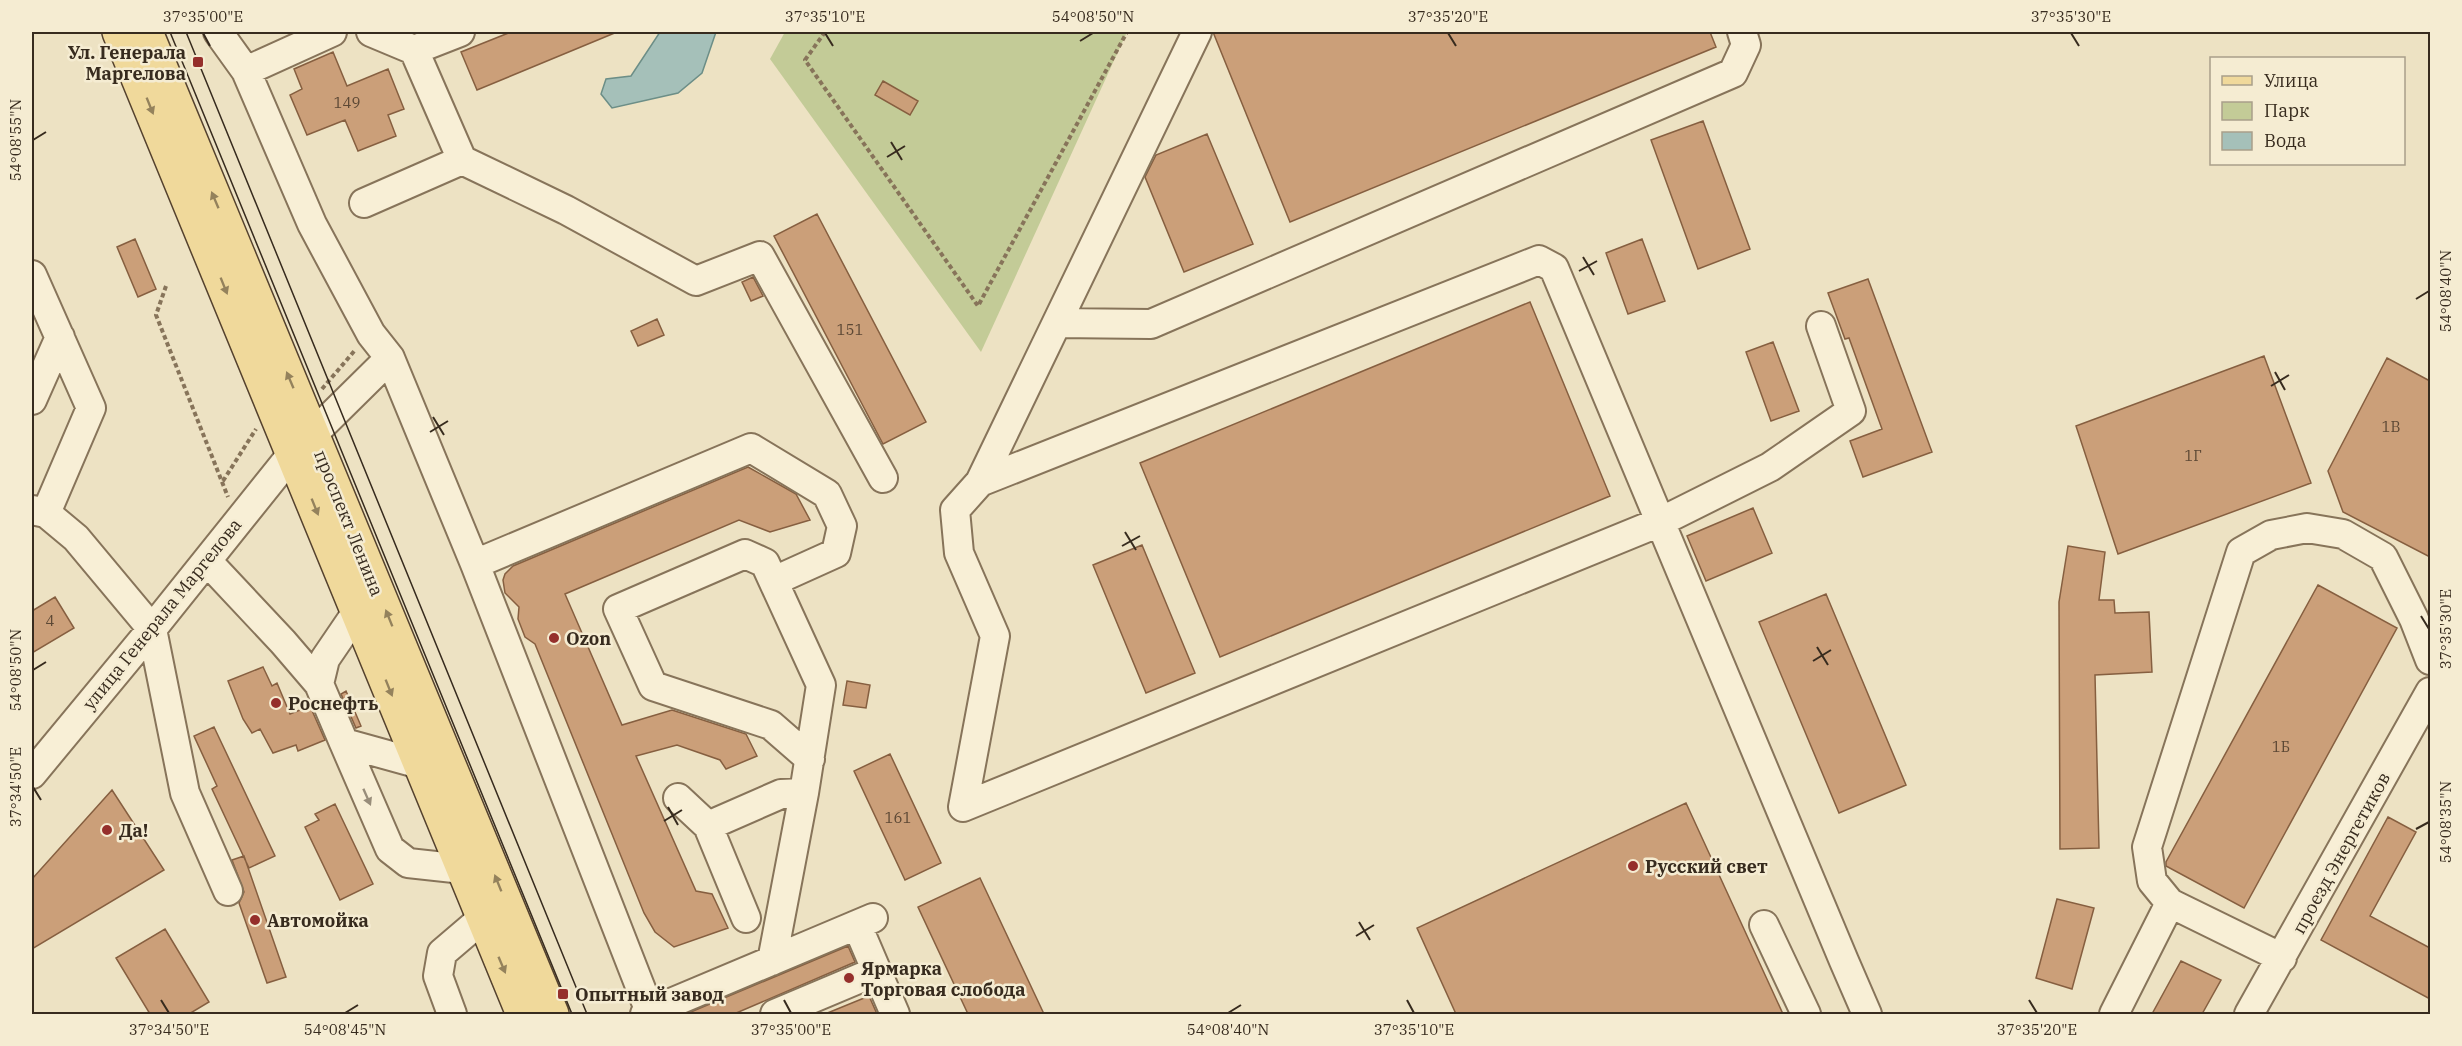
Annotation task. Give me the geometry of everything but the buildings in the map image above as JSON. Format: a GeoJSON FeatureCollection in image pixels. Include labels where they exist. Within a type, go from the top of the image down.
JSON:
{"type":"FeatureCollection","features":[{"type":"Feature","properties":{"kind":"main road","name":"проспект Ленина"},"geometry":{"type":"LineString","coordinates":[[120,32],[303,443],[552,1014]]}},
{"type":"Feature","properties":{"kind":"main road","name":"проспект Ленина"},"geometry":{"type":"LineString","coordinates":[[146,32],[303,443],[357,612],[523,1014]]}},
{"type":"Feature","properties":{"kind":"street"},"geometry":{"type":"LineString","coordinates":[[218,32],[246,70],[312,224],[371,334],[390,358],[661,1011],[865,921],[877,971],[895,1014]]}},
{"type":"Feature","properties":{"kind":"street"},"geometry":{"type":"LineString","coordinates":[[246,70],[332,32]]}},
{"type":"Feature","properties":{"kind":"street"},"geometry":{"type":"LineString","coordinates":[[371,32],[414,50],[462,160],[566,210],[696,281],[760,256],[883,478]]}},
{"type":"Feature","properties":{"kind":"street"},"geometry":{"type":"LineString","coordinates":[[414,50],[460,32]]}},
{"type":"Feature","properties":{"kind":"street"},"geometry":{"type":"LineString","coordinates":[[1197,32],[980,482],[955,510],[959,553],[995,636],[963,807],[1660,522],[1770,467],[1851,411],[1821,326]]}},
{"type":"Feature","properties":{"kind":"street"},"geometry":{"type":"LineString","coordinates":[[1057,322],[1151,324],[1733,73],[1746,45],[1742,32]]}},
{"type":"Feature","properties":{"kind":"street"},"geometry":{"type":"LineString","coordinates":[[364,203],[462,160]]}},
{"type":"Feature","properties":{"kind":"street"},"geometry":{"type":"LineString","coordinates":[[980,482],[1539,260],[1554,268],[1867,1014]]}},
{"type":"Feature","properties":{"kind":"street"},"geometry":{"type":"LineString","coordinates":[[32,275],[91,408],[39,512],[76,538],[152,629],[185,793],[228,891]]}},
{"type":"Feature","properties":{"kind":"street"},"geometry":{"type":"LineString","coordinates":[[32,400],[60,337]]}},
{"type":"Feature","properties":{"kind":"street","name":"улица Генерала Маргелова"},"geometry":{"type":"LineString","coordinates":[[32,774],[303,443],[390,358]]}},
{"type":"Feature","properties":{"kind":"street"},"geometry":{"type":"LineString","coordinates":[[475,564],[751,448],[827,494],[842,526],[836,553],[774,581]]}},
{"type":"Feature","properties":{"kind":"street"},"geometry":{"type":"LineString","coordinates":[[2282,958],[2170,903],[2152,881],[2147,848],[2241,552],[2271,536],[2307,528],[2343,534],[2383,557],[2414,619],[2430,660]]}},
{"type":"Feature","properties":{"kind":"street"},"geometry":{"type":"LineString","coordinates":[[772,961],[804,793],[810,759],[821,685],[765,563],[745,554],[618,609],[653,686],[771,725],[810,759]]}},
{"type":"Feature","properties":{"kind":"street"},"geometry":{"type":"LineString","coordinates":[[207,561],[319,684],[390,849],[408,863],[464,869]]}},
{"type":"Feature","properties":{"kind":"street"},"geometry":{"type":"LineString","coordinates":[[319,684],[325,659],[357,612]]}},
{"type":"Feature","properties":{"kind":"street","name":"проезд Энергетиков"},"geometry":{"type":"LineString","coordinates":[[2249,1014],[2430,692]]}},
{"type":"Feature","properties":{"kind":"street"},"geometry":{"type":"LineString","coordinates":[[344,743],[420,764]]}},
{"type":"Feature","properties":{"kind":"street"},"geometry":{"type":"LineString","coordinates":[[708,826],[781,794],[804,793]]}},
{"type":"Feature","properties":{"kind":"street"},"geometry":{"type":"LineString","coordinates":[[678,798],[708,826],[746,918]]}},
{"type":"Feature","properties":{"kind":"street"},"geometry":{"type":"LineString","coordinates":[[2114,1014],[2170,903]]}},
{"type":"Feature","properties":{"kind":"street"},"geometry":{"type":"LineString","coordinates":[[452,1014],[438,976],[442,953],[483,918]]}},
{"type":"Feature","properties":{"kind":"street"},"geometry":{"type":"LineString","coordinates":[[1764,925],[1806,1014]]}},
{"type":"Feature","properties":{"kind":"street"},"geometry":{"type":"LineString","coordinates":[[775,1014],[877,971]]}},
{"type":"Feature","properties":{"kind":"path"},"geometry":{"type":"LineString","coordinates":[[825,32],[805,60],[978,306],[1127,32]]}},
{"type":"Feature","properties":{"kind":"path"},"geometry":{"type":"LineString","coordinates":[[166,286],[156,315],[228,498]]}},
{"type":"Feature","properties":{"kind":"path"},"geometry":{"type":"LineString","coordinates":[[318,393],[362,341]]}},
{"type":"Feature","properties":{"kind":"path"},"geometry":{"type":"LineString","coordinates":[[223,482],[258,426]]}},
{"type":"Feature","properties":{"kind":"green space"},"geometry":{"type":"Polygon","coordinates":[[[785,32],[1127,32],[981,352],[770,59],[785,32]]]}},
{"type":"Feature","properties":{"kind":"water"},"geometry":{"type":"Polygon","coordinates":[[[660,32],[716,32],[702,73],[678,93],[612,108],[601,94],[606,79],[631,76],[660,32]]]}},
{"type":"Feature","properties":{"kind":"tram line"},"geometry":{"type":"LineString","coordinates":[[170,32],[572,1014]]}},
{"type":"Feature","properties":{"kind":"tram line"},"geometry":{"type":"LineString","coordinates":[[186,32],[587,1014]]}},
{"type":"Feature","properties":{"kind":"place","name":"Ул. Генерала Маргелова"},"geometry":{"type":"Point","coordinates":[198,62]}},
{"type":"Feature","properties":{"kind":"place","name":"Ozon"},"geometry":{"type":"Point","coordinates":[554,638]}},
{"type":"Feature","properties":{"kind":"place","name":"Роснефть"},"geometry":{"type":"Point","coordinates":[276,703]}},
{"type":"Feature","properties":{"kind":"place","name":"Да!"},"geometry":{"type":"Point","coordinates":[107,830]}},
{"type":"Feature","properties":{"kind":"place","name":"Русский свет"},"geometry":{"type":"Point","coordinates":[1633,866]}},
{"type":"Feature","properties":{"kind":"place","name":"Автомойка"},"geometry":{"type":"Point","coordinates":[255,920]}},
{"type":"Feature","properties":{"kind":"place","name":"Ярмарка Торговая слобода"},"geometry":{"type":"Point","coordinates":[849,978]}},
{"type":"Feature","properties":{"kind":"place","name":"Опытный завод"},"geometry":{"type":"Point","coordinates":[563,994]}}]}
